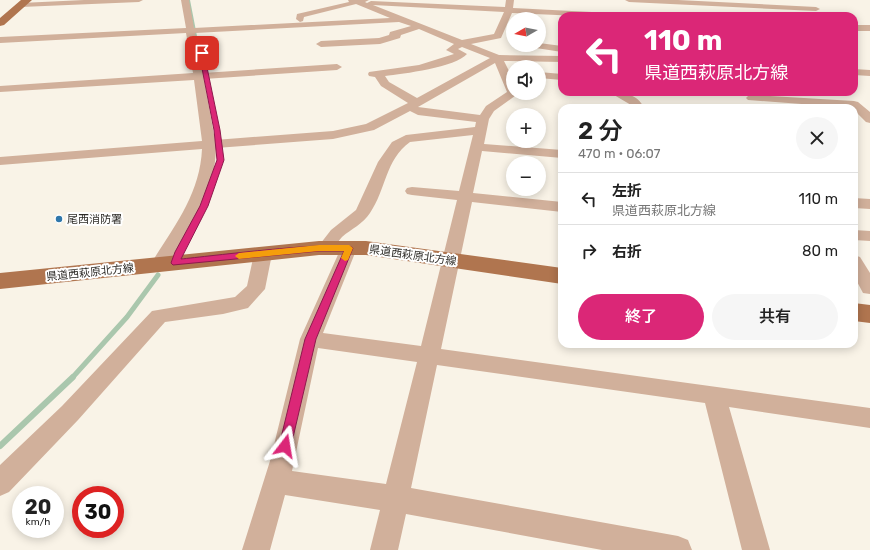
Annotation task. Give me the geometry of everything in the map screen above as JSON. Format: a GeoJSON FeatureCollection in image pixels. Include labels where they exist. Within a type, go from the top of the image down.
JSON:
{"type":"FeatureCollection","features":[{"type":"Feature","properties":{"kind":"main road"},"geometry":{"type":"LineString","coordinates":[[0,23],[24,2]]}},
{"type":"Feature","properties":{"kind":"main road","name":"県道西萩原北方線"},"geometry":{"type":"LineString","coordinates":[[0,281],[325,248],[366,248],[558,275]]}},
{"type":"Feature","properties":{"kind":"main road"},"geometry":{"type":"LineString","coordinates":[[858,312],[870,314]]}},
{"type":"Feature","properties":{"kind":"street"},"geometry":{"type":"LineString","coordinates":[[24,2],[139,0]]}},
{"type":"Feature","properties":{"kind":"street"},"geometry":{"type":"LineString","coordinates":[[185,0],[194,30]]}},
{"type":"Feature","properties":{"kind":"street"},"geometry":{"type":"LineString","coordinates":[[167,264],[176,238],[198,197],[213,144],[208,130],[203,76],[194,30],[191,0]]}},
{"type":"Feature","properties":{"kind":"street"},"geometry":{"type":"LineString","coordinates":[[629,0],[816,9]]}},
{"type":"Feature","properties":{"kind":"street"},"geometry":{"type":"LineString","coordinates":[[299,25],[300,16],[359,1],[509,5],[585,12]]}},
{"type":"Feature","properties":{"kind":"street"},"geometry":{"type":"LineString","coordinates":[[359,1],[417,27],[480,66],[506,66]]}},
{"type":"Feature","properties":{"kind":"street"},"geometry":{"type":"LineString","coordinates":[[509,5],[500,35],[417,67],[375,74],[385,84],[415,107],[480,132],[558,153]]}},
{"type":"Feature","properties":{"kind":"street"},"geometry":{"type":"LineString","coordinates":[[0,40],[401,20]]}},
{"type":"Feature","properties":{"kind":"street"},"geometry":{"type":"LineString","coordinates":[[321,44],[380,41],[397,36],[393,34],[417,27]]}},
{"type":"Feature","properties":{"kind":"street"},"geometry":{"type":"LineString","coordinates":[[858,28],[870,28]]}},
{"type":"Feature","properties":{"kind":"street"},"geometry":{"type":"LineString","coordinates":[[496,36],[506,38]]}},
{"type":"Feature","properties":{"kind":"street"},"geometry":{"type":"LineString","coordinates":[[546,47],[558,49]]}},
{"type":"Feature","properties":{"kind":"street"},"geometry":{"type":"LineString","coordinates":[[457,52],[506,66]]}},
{"type":"Feature","properties":{"kind":"street"},"geometry":{"type":"LineString","coordinates":[[546,61],[558,60]]}},
{"type":"Feature","properties":{"kind":"street"},"geometry":{"type":"LineString","coordinates":[[0,161],[334,135],[370,127],[415,107],[444,86],[480,66],[506,66]]}},
{"type":"Feature","properties":{"kind":"street"},"geometry":{"type":"LineString","coordinates":[[0,89],[336,67]]}},
{"type":"Feature","properties":{"kind":"street"},"geometry":{"type":"LineString","coordinates":[[417,67],[429,77],[444,86]]}},
{"type":"Feature","properties":{"kind":"street"},"geometry":{"type":"LineString","coordinates":[[858,72],[870,73]]}},
{"type":"Feature","properties":{"kind":"street"},"geometry":{"type":"LineString","coordinates":[[546,76],[558,77]]}},
{"type":"Feature","properties":{"kind":"street"},"geometry":{"type":"LineString","coordinates":[[623,96],[636,104]]}},
{"type":"Feature","properties":{"kind":"street"},"geometry":{"type":"LineString","coordinates":[[762,96],[854,104]]}},
{"type":"Feature","properties":{"kind":"street"},"geometry":{"type":"LineString","coordinates":[[384,550],[397,499],[464,196],[480,132],[490,109],[506,98]]}},
{"type":"Feature","properties":{"kind":"street"},"geometry":{"type":"LineString","coordinates":[[406,139],[415,107]]}},
{"type":"Feature","properties":{"kind":"street"},"geometry":{"type":"LineString","coordinates":[[858,108],[870,119]]}},
{"type":"Feature","properties":{"kind":"street"},"geometry":{"type":"LineString","coordinates":[[325,248],[333,236],[361,214],[369,202],[389,153],[400,142],[406,139],[480,132]]}},
{"type":"Feature","properties":{"kind":"street"},"geometry":{"type":"LineString","coordinates":[[412,191],[558,206]]}},
{"type":"Feature","properties":{"kind":"street"},"geometry":{"type":"LineString","coordinates":[[858,203],[870,204]]}},
{"type":"Feature","properties":{"kind":"street"},"geometry":{"type":"LineString","coordinates":[[858,235],[870,236]]}},
{"type":"Feature","properties":{"kind":"street"},"geometry":{"type":"LineString","coordinates":[[256,550],[276,481],[310,339],[349,248]]}},
{"type":"Feature","properties":{"kind":"street"},"geometry":{"type":"LineString","coordinates":[[0,483],[70,413],[159,316],[241,303],[256,290],[263,254]]}},
{"type":"Feature","properties":{"kind":"street"},"geometry":{"type":"LineString","coordinates":[[858,268],[870,288]]}},
{"type":"Feature","properties":{"kind":"street"},"geometry":{"type":"LineString","coordinates":[[310,339],[870,418]]}},
{"type":"Feature","properties":{"kind":"street"},"geometry":{"type":"LineString","coordinates":[[714,395],[756,550]]}},
{"type":"Feature","properties":{"kind":"street"},"geometry":{"type":"LineString","coordinates":[[276,481],[397,499],[678,550]]}},
{"type":"Feature","properties":{"kind":"waterway"},"geometry":{"type":"LineString","coordinates":[[189,0],[201,62]]}},
{"type":"Feature","properties":{"kind":"waterway"},"geometry":{"type":"LineString","coordinates":[[200,61],[202,69]]}},
{"type":"Feature","properties":{"kind":"waterway"},"geometry":{"type":"LineString","coordinates":[[72,378],[127,317],[158,275]]}},
{"type":"Feature","properties":{"kind":"waterway"},"geometry":{"type":"LineString","coordinates":[[0,446],[72,378]]}},
{"type":"Feature","properties":{"kind":"slow traffic"},"geometry":{"type":"LineString","coordinates":[[239,256],[319,248],[349,248],[345,258]]}},
{"type":"Feature","properties":{"kind":"place","name":"尾西消防署"},"geometry":{"type":"Point","coordinates":[59,219]}},
{"type":"Feature","properties":{"kind":"route"},"geometry":{"type":"LineString","coordinates":[[202,53],[217,130],[221,160],[217,175],[204,206],[180,252],[176,263],[319,248],[349,248],[310,339],[285,446]]}}]}
